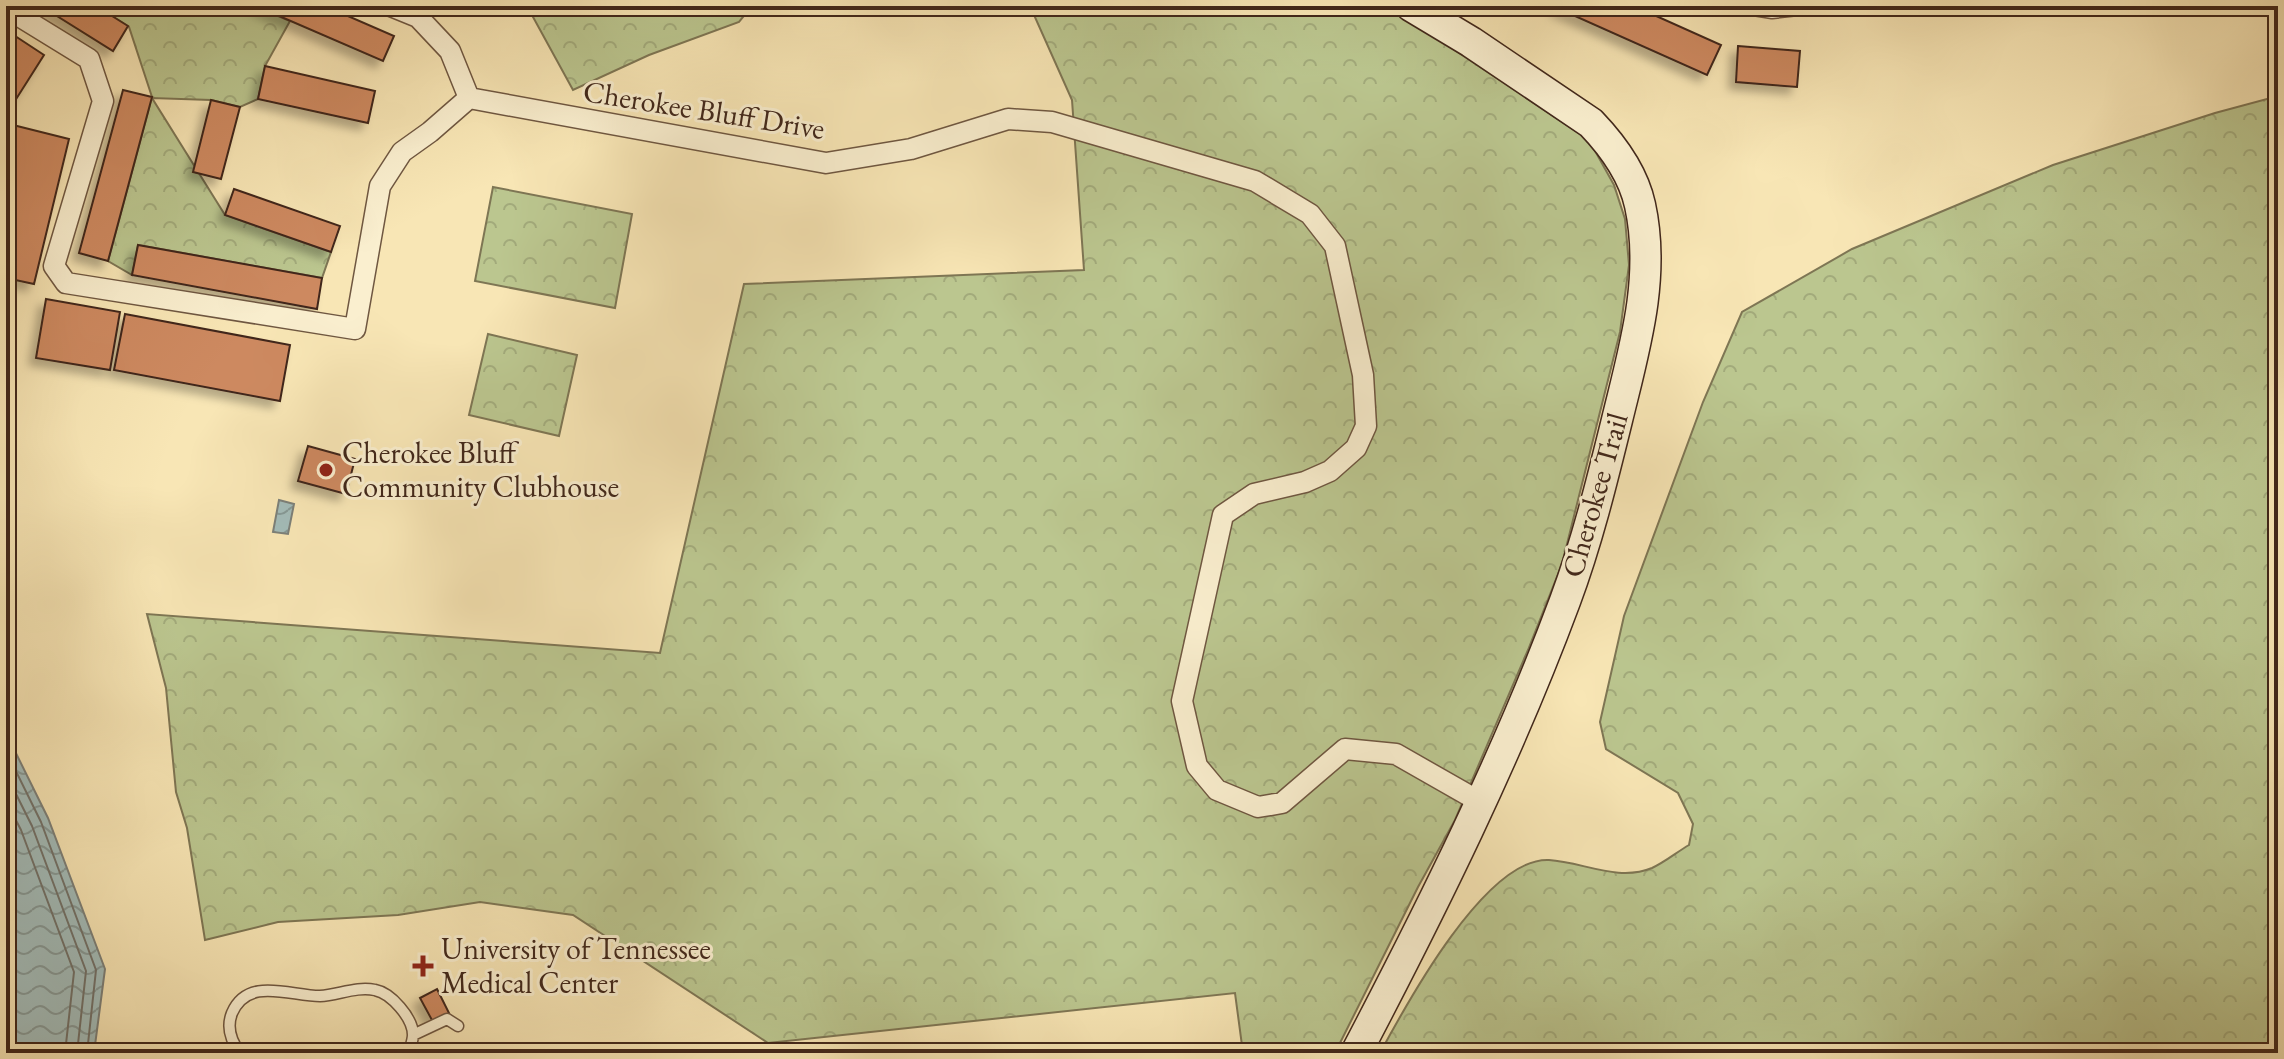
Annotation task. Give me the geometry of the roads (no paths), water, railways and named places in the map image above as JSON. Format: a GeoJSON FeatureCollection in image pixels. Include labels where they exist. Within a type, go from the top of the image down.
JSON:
{"type":"FeatureCollection","features":[{"type":"Feature","properties":{"kind":"street"},"geometry":{"type":"LineString","coordinates":[[6,8],[89,59],[103,101],[54,266],[66,283],[355,329],[380,186],[402,152],[469,98],[450,51],[418,17],[391,6]]}},
{"type":"Feature","properties":{"kind":"street","name":"Cherokee Trail"},"geometry":{"type":"LineString","coordinates":[[1356,1053],[1482,803],[1565,600],[1596,503],[1642,316],[1646,267],[1640,204],[1626,170],[1607,139],[1579,114],[1411,6]]}},
{"type":"Feature","properties":{"kind":"street","name":"Cherokee Bluff Drive"},"geometry":{"type":"LineString","coordinates":[[469,98],[826,163],[911,149],[1008,119],[1052,122],[1255,181],[1310,214],[1335,246],[1363,375],[1366,426],[1356,448],[1330,471],[1305,482],[1254,494],[1223,515],[1182,701],[1197,766],[1217,790],[1258,807],[1282,803],[1345,749],[1396,754],[1482,803]]}},
{"type":"Feature","properties":{"kind":"lane"},"geometry":{"type":"LineString","coordinates":[[1729,6],[1772,13],[1834,6]]}},
{"type":"Feature","properties":{"kind":"lane"},"geometry":{"type":"LineString","coordinates":[[240,1053],[228,1029],[230,1016],[238,1002],[248,994],[262,990],[320,996],[375,990],[387,995],[410,1022],[413,1035],[409,1053]]}},
{"type":"Feature","properties":{"kind":"lane"},"geometry":{"type":"LineString","coordinates":[[413,1035],[447,1019],[458,1026]]}},
{"type":"Feature","properties":{"kind":"water"},"geometry":{"type":"Polygon","coordinates":[[[279,500],[294,504],[288,534],[273,532],[279,500]]]}},
{"type":"Feature","properties":{"kind":"water"},"geometry":{"type":"Polygon","coordinates":[[[6,733],[48,818],[105,969],[94,1053],[6,1053],[6,733]]]}},
{"type":"Feature","properties":{"kind":"place","name":"Cherokee Bluff Community Clubhouse"},"geometry":{"type":"Point","coordinates":[326,470]}},
{"type":"Feature","properties":{"kind":"place","name":"University of Tennessee Medical Center"},"geometry":{"type":"Point","coordinates":[423,966]}}]}
